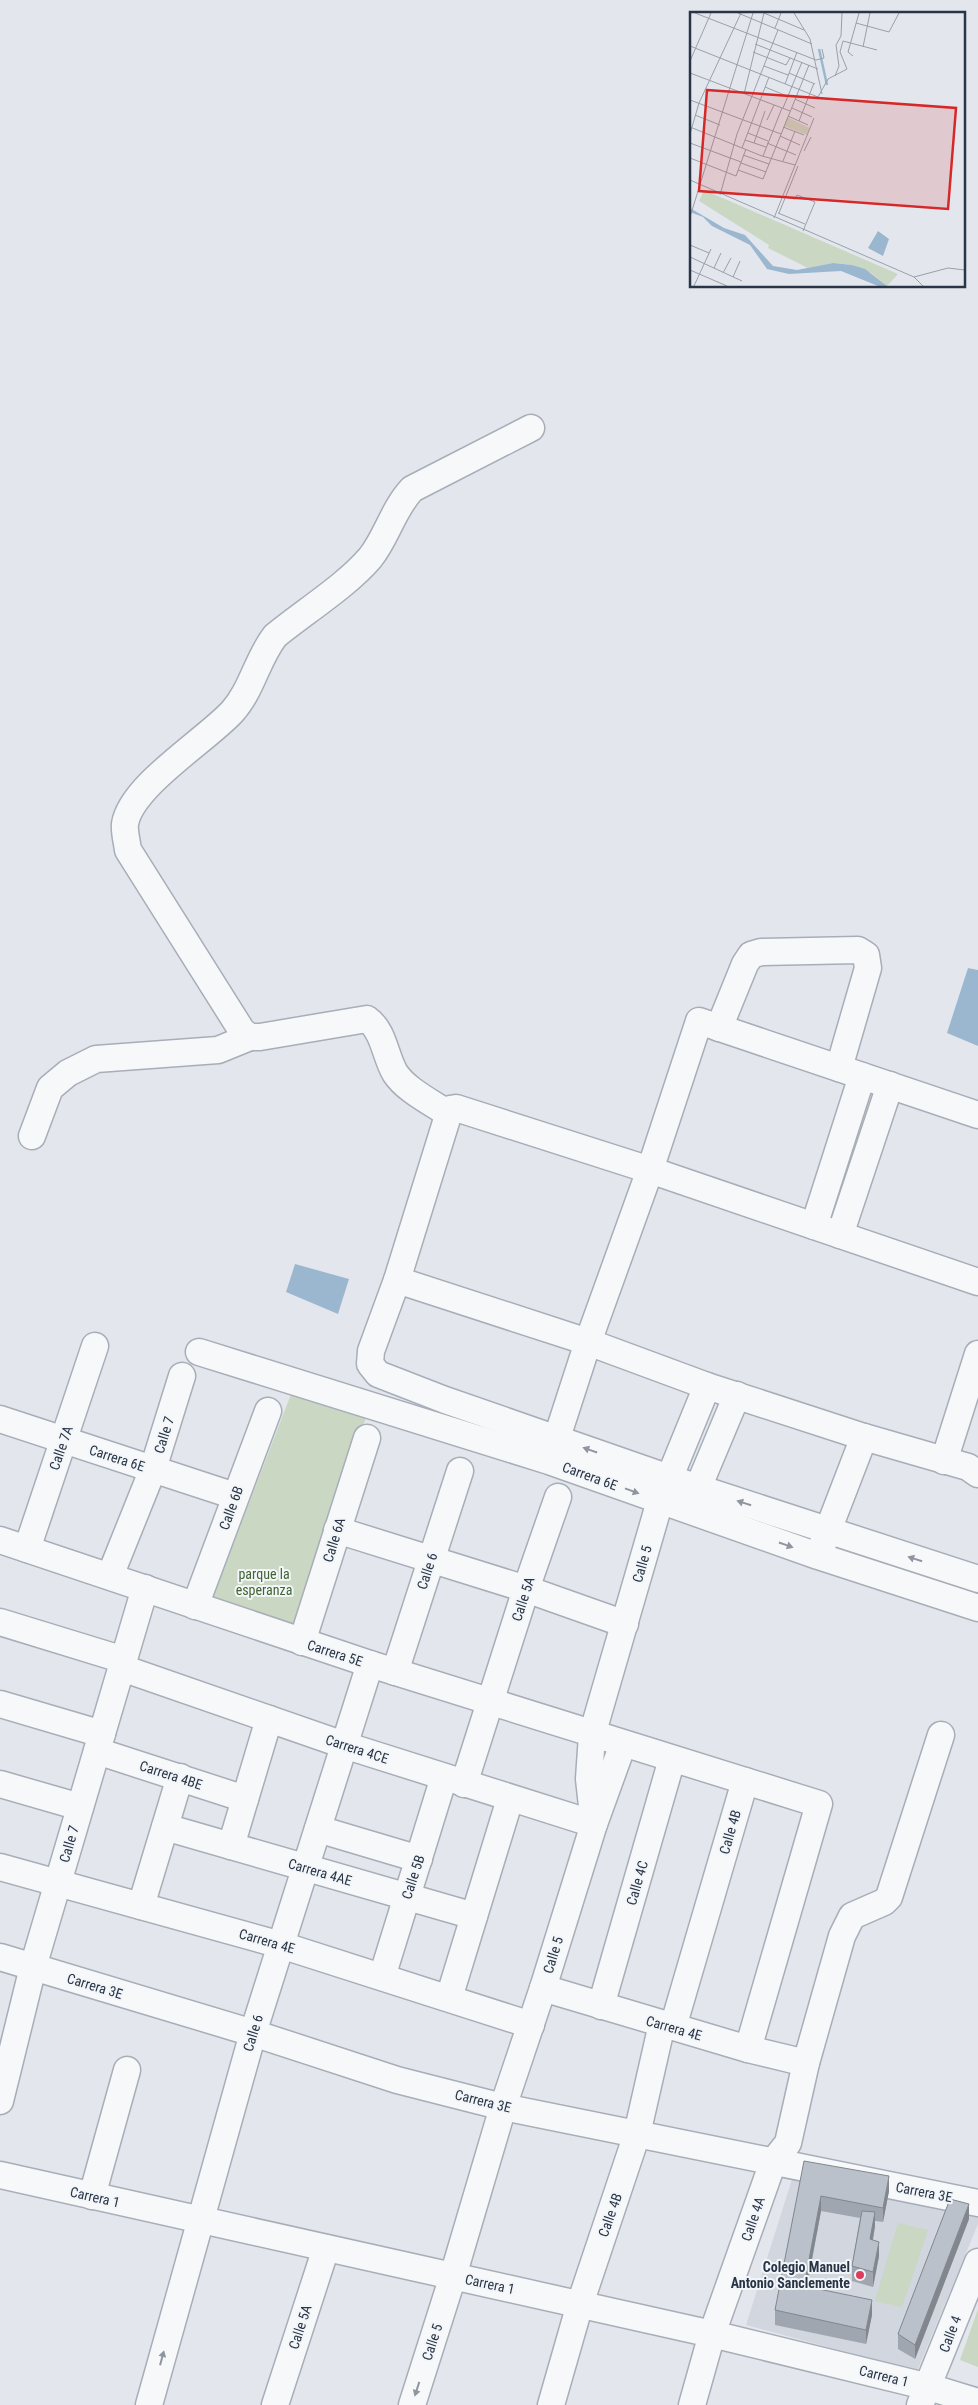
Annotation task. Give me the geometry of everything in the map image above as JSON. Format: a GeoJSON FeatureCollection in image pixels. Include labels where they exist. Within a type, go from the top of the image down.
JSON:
{"type":"FeatureCollection","features":[{"type":"Feature","properties":{"kind":"street"},"geometry":{"type":"LineString","coordinates":[[250,1037],[242,1031],[128,850],[125,824],[136,798],[232,712],[247,691],[266,647],[275,636],[362,566],[371,556],[402,500],[412,489],[531,428]]}},
{"type":"Feature","properties":{"kind":"street"},"geometry":{"type":"LineString","coordinates":[[719,1028],[744,964],[751,955],[761,952],[858,950],[866,955],[868,968],[851,1072],[814,1226]]}},
{"type":"Feature","properties":{"kind":"street"},"geometry":{"type":"LineString","coordinates":[[32,1136],[50,1088],[68,1073],[96,1059],[218,1050],[250,1037],[368,1019],[375,1025],[395,1072],[401,1081],[447,1113]]}},
{"type":"Feature","properties":{"kind":"street"},"geometry":{"type":"LineString","coordinates":[[553,1450],[588,1342],[650,1170],[699,1021],[978,1114]]}},
{"type":"Feature","properties":{"kind":"street"},"geometry":{"type":"LineString","coordinates":[[840,1235],[890,1085]]}},
{"type":"Feature","properties":{"kind":"street"},"geometry":{"type":"LineString","coordinates":[[978,1282],[650,1170],[456,1108],[450,1108],[447,1113],[397,1280],[588,1342],[707,1386],[864,1437],[968,1467],[978,1474]]}},
{"type":"Feature","properties":{"kind":"street","name":"Carrera 6E"},"geometry":{"type":"LineString","coordinates":[[397,1280],[371,1352],[370,1364],[378,1374],[445,1400],[498,1432]]}},
{"type":"Feature","properties":{"kind":"street","name":"Calle 7A"},"geometry":{"type":"LineString","coordinates":[[27,1549],[95,1346]]}},
{"type":"Feature","properties":{"kind":"street","name":"Carrera 6E"},"geometry":{"type":"LineString","coordinates":[[199,1352],[437,1425],[498,1432],[553,1450],[694,1500],[818,1556],[978,1608]]}},
{"type":"Feature","properties":{"kind":"street"},"geometry":{"type":"LineString","coordinates":[[944,1461],[978,1354]]}},
{"type":"Feature","properties":{"kind":"street","name":"Calle 7"},"geometry":{"type":"LineString","coordinates":[[110,1576],[154,1469],[182,1376]]}},
{"type":"Feature","properties":{"kind":"street","name":"Calle 5"},"geometry":{"type":"LineString","coordinates":[[412,2405],[453,2276],[503,2107],[543,1988],[594,1824],[589,1779],[592,1734],[664,1489],[707,1386]]}},
{"type":"Feature","properties":{"kind":"street"},"geometry":{"type":"LineString","coordinates":[[694,1500],[736,1395]]}},
{"type":"Feature","properties":{"kind":"street"},"geometry":{"type":"LineString","coordinates":[[437,1425],[445,1400]]}},
{"type":"Feature","properties":{"kind":"street","name":"Calle 6B"},"geometry":{"type":"LineString","coordinates":[[195,1606],[268,1411]]}},
{"type":"Feature","properties":{"kind":"street","name":"Carrera 6E"},"geometry":{"type":"LineString","coordinates":[[0,1420],[235,1496]]}},
{"type":"Feature","properties":{"kind":"street"},"geometry":{"type":"LineString","coordinates":[[818,1556],[864,1437]]}},
{"type":"Feature","properties":{"kind":"street","name":"Calle 6A"},"geometry":{"type":"LineString","coordinates":[[302,1642],[366,1438]]}},
{"type":"Feature","properties":{"kind":"street","name":"Calle 6"},"geometry":{"type":"LineString","coordinates":[[395,1672],[460,1471]]}},
{"type":"Feature","properties":{"kind":"street","name":"Calle 5A"},"geometry":{"type":"LineString","coordinates":[[454,1781],[489,1702],[558,1497]]}},
{"type":"Feature","properties":{"kind":"street","name":"Carrera 6E"},"geometry":{"type":"LineString","coordinates":[[694,1500],[828,1530],[969,1571]]}},
{"type":"Feature","properties":{"kind":"street"},"geometry":{"type":"LineString","coordinates":[[337,1530],[430,1561],[526,1589],[625,1624]]}},
{"type":"Feature","properties":{"kind":"street","name":"Carrera 5E"},"geometry":{"type":"LineString","coordinates":[[0,1540],[370,1664],[818,1804],[748,2049]]}},
{"type":"Feature","properties":{"kind":"street"},"geometry":{"type":"LineString","coordinates":[[940,1596],[969,1571]]}},
{"type":"Feature","properties":{"kind":"street","name":"Calle 7"},"geometry":{"type":"LineString","coordinates":[[0,2101],[8,2038],[33,1967],[145,1588]]}},
{"type":"Feature","properties":{"kind":"street","name":"Carrera 4CE"},"geometry":{"type":"LineString","coordinates":[[1,1627],[123,1664],[344,1745],[594,1824]]}},
{"type":"Feature","properties":{"kind":"street","name":"Calle 6"},"geometry":{"type":"LineString","coordinates":[[149,2405],[252,2033],[370,1664]]}},
{"type":"Feature","properties":{"kind":"street","name":"Carrera 4BE"},"geometry":{"type":"LineString","coordinates":[[0,1704],[180,1777],[245,1800]]}},
{"type":"Feature","properties":{"kind":"street"},"geometry":{"type":"LineString","coordinates":[[232,1846],[269,1719]]}},
{"type":"Feature","properties":{"kind":"street","name":"Calle 4A"},"geometry":{"type":"LineString","coordinates":[[692,2405],[712,2334],[773,2162],[788,2143],[806,2063],[842,1936],[852,1916],[884,1902],[889,1897],[941,1734]]}},
{"type":"Feature","properties":{"kind":"street"},"geometry":{"type":"LineString","coordinates":[[594,1824],[623,1744]]}},
{"type":"Feature","properties":{"kind":"street","name":"Calle 4C"},"geometry":{"type":"LineString","coordinates":[[601,2006],[672,1759]]}},
{"type":"Feature","properties":{"kind":"street"},"geometry":{"type":"LineString","coordinates":[[141,1906],[180,1777]]}},
{"type":"Feature","properties":{"kind":"street","name":"Calle 5B"},"geometry":{"type":"LineString","coordinates":[[382,1977],[419,1859],[454,1781]]}},
{"type":"Feature","properties":{"kind":"street","name":"Calle 4B"},"geometry":{"type":"LineString","coordinates":[[551,2405],[580,2304],[637,2134],[668,2026],[745,1781]]}},
{"type":"Feature","properties":{"kind":"street"},"geometry":{"type":"LineString","coordinates":[[0,1784],[80,1807]]}},
{"type":"Feature","properties":{"kind":"street"},"geometry":{"type":"LineString","coordinates":[[449,1998],[510,1799]]}},
{"type":"Feature","properties":{"kind":"street","name":"Carrera 4AE"},"geometry":{"type":"LineString","coordinates":[[165,1828],[474,1916]]}},
{"type":"Feature","properties":{"kind":"street"},"geometry":{"type":"LineString","coordinates":[[318,1829],[419,1859]]}},
{"type":"Feature","properties":{"kind":"street","name":"Carrera 4E"},"geometry":{"type":"LineString","coordinates":[[0,1867],[281,1945],[531,2025]]}},
{"type":"Feature","properties":{"kind":"street","name":"Carrera 3E"},"geometry":{"type":"LineString","coordinates":[[0,1957],[252,2033],[397,2080],[503,2107],[978,2203]]}},
{"type":"Feature","properties":{"kind":"street","name":"Carrera 4E"},"geometry":{"type":"LineString","coordinates":[[543,1988],[748,2049],[806,2063]]}},
{"type":"Feature","properties":{"kind":"street"},"geometry":{"type":"LineString","coordinates":[[92,2196],[127,2070]]}},
{"type":"Feature","properties":{"kind":"street","name":"Carrera 1"},"geometry":{"type":"LineString","coordinates":[[0,2175],[712,2334],[924,2396],[978,2402]]}},
{"type":"Feature","properties":{"kind":"street","name":"Calle 5A"},"geometry":{"type":"LineString","coordinates":[[275,2405],[326,2248]]}},
{"type":"Feature","properties":{"kind":"street","name":"Calle 4"},"geometry":{"type":"LineString","coordinates":[[924,2396],[978,2262]]}},
{"type":"Feature","properties":{"kind":"shaded area","name":"Colegio Manuel Antonio Sanclemente"},"geometry":{"type":"Polygon","coordinates":[[[794,2173],[978,2216],[978,2224],[917,2371],[746,2325],[794,2173]]]}},
{"type":"Feature","properties":{"kind":"green space","name":"parque la esperanza"},"geometry":{"type":"Polygon","coordinates":[[[293,1389],[368,1412],[289,1637],[208,1610],[293,1389]]]}},
{"type":"Feature","properties":{"kind":"green space"},"geometry":{"type":"Polygon","coordinates":[[[898,2223],[928,2230],[902,2307],[875,2301],[898,2223]]]}},
{"type":"Feature","properties":{"kind":"green space"},"geometry":{"type":"Polygon","coordinates":[[[978,2309],[978,2367],[960,2360],[978,2309]]]}},
{"type":"Feature","properties":{"kind":"water"},"geometry":{"type":"Polygon","coordinates":[[[968,968],[978,970],[978,1046],[947,1033],[968,968]]]}},
{"type":"Feature","properties":{"kind":"water"},"geometry":{"type":"Polygon","coordinates":[[[295,1264],[349,1279],[338,1314],[286,1292],[295,1264]]]}},
{"type":"Feature","properties":{"kind":"building"},"geometry":{"type":"Polygon","coordinates":[[[804,2161],[889,2176],[883,2208],[821,2196],[804,2286],[872,2300],[866,2330],[775,2310],[804,2161]]]}},
{"type":"Feature","properties":{"kind":"building"},"geometry":{"type":"Polygon","coordinates":[[[950,2199],[969,2204],[915,2345],[898,2334],[950,2199]]]}},
{"type":"Feature","properties":{"kind":"building"},"geometry":{"type":"Polygon","coordinates":[[[862,2211],[875,2212],[870,2239],[879,2242],[873,2272],[852,2266],[862,2211]]]}},
{"type":"Feature","properties":{"kind":"place","name":"Colegio Manuel Antonio Sanclemente"},"geometry":{"type":"Point","coordinates":[860,2275]}}]}
